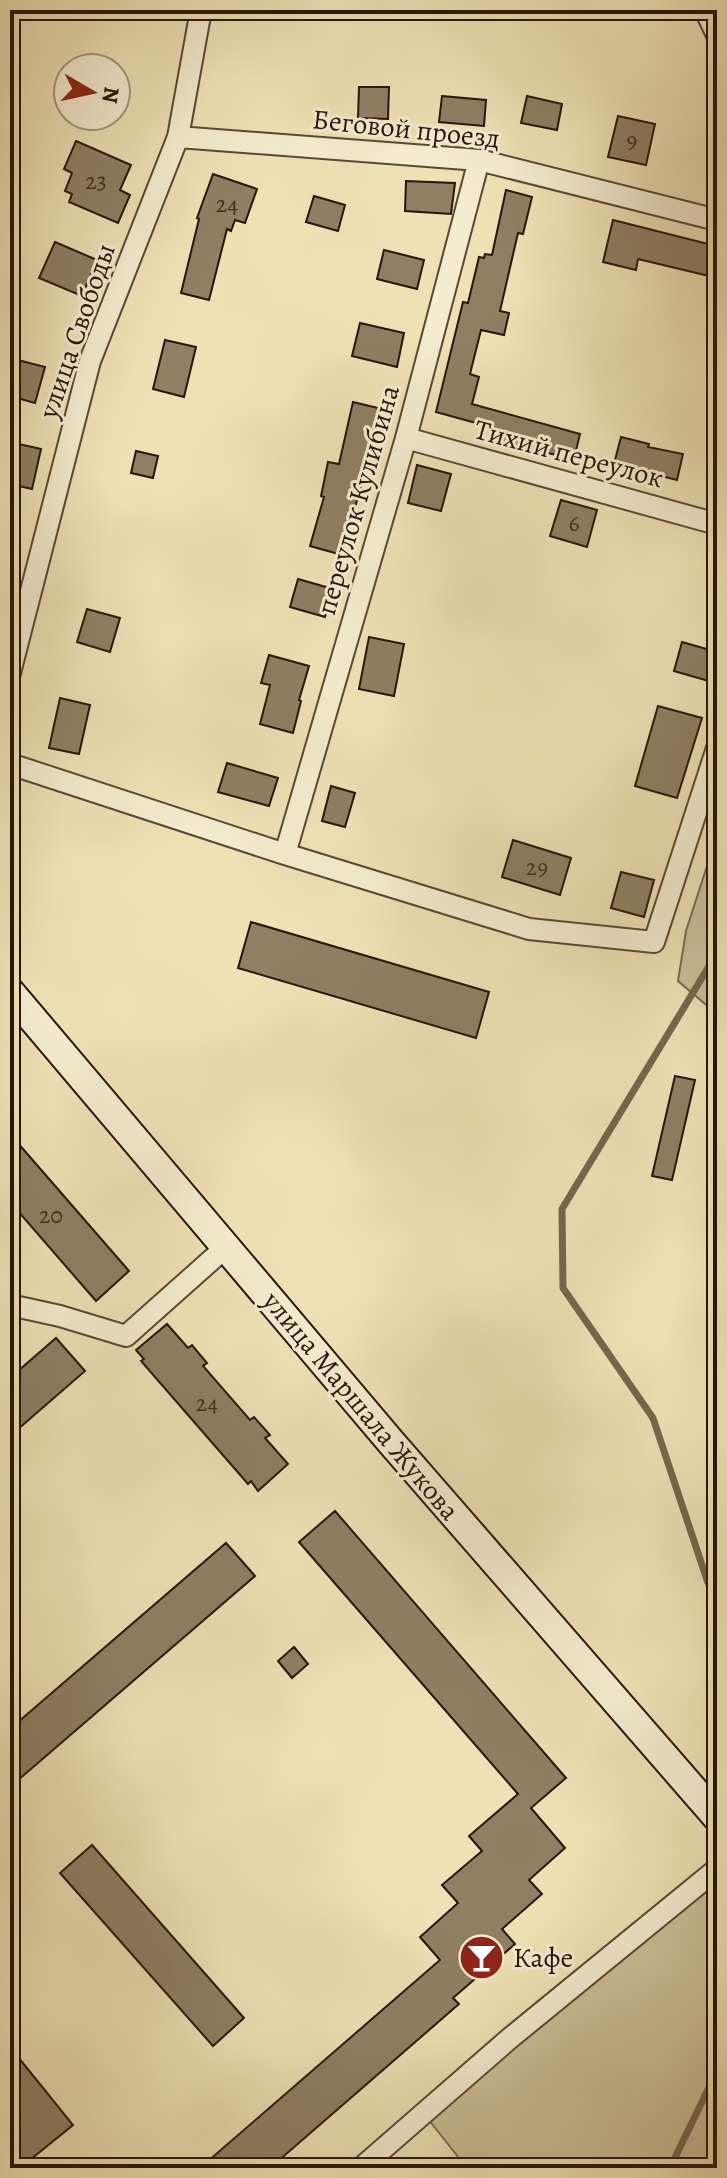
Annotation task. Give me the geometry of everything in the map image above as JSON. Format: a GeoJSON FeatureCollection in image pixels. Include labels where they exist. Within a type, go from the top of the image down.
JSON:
{"type":"FeatureCollection","features":[{"type":"Feature","properties":{"kind":"street","name":"улица Свободы"},"geometry":{"type":"LineString","coordinates":[[10,673],[90,361],[178,137],[201,10]]}},
{"type":"Feature","properties":{"kind":"street"},"geometry":{"type":"LineString","coordinates":[[705,10],[717,35]]}},
{"type":"Feature","properties":{"kind":"street","name":"Беговой проезд"},"geometry":{"type":"LineString","coordinates":[[178,137],[479,160],[717,220]]}},
{"type":"Feature","properties":{"kind":"street","name":"переулок Кулибина"},"geometry":{"type":"LineString","coordinates":[[285,854],[406,438],[479,160]]}},
{"type":"Feature","properties":{"kind":"street","name":"Тихий переулок"},"geometry":{"type":"LineString","coordinates":[[406,438],[717,524]]}},
{"type":"Feature","properties":{"kind":"street"},"geometry":{"type":"LineString","coordinates":[[10,764],[285,854],[529,929],[654,942],[717,748]]}},
{"type":"Feature","properties":{"kind":"street","name":"улица Маршала Жукова"},"geometry":{"type":"LineString","coordinates":[[10,992],[390,1441],[717,1817]]}},
{"type":"Feature","properties":{"kind":"street"},"geometry":{"type":"LineString","coordinates":[[10,1305],[126,1336],[226,1247]]}},
{"type":"Feature","properties":{"kind":"street"},"geometry":{"type":"LineString","coordinates":[[361,2168],[509,2039],[717,1869]]}},
{"type":"Feature","properties":{"kind":"shaded area"},"geometry":{"type":"Polygon","coordinates":[[[717,835],[717,1014],[678,981],[686,931],[717,835]]]}},
{"type":"Feature","properties":{"kind":"shaded area"},"geometry":{"type":"Polygon","coordinates":[[[717,1889],[717,2168],[467,2168],[428,2119],[707,1890],[717,1889]]]}},
{"type":"Feature","properties":{"kind":"building"},"geometry":{"type":"Polygon","coordinates":[[[359,87],[389,87],[388,119],[358,118],[359,87]]]}},
{"type":"Feature","properties":{"kind":"building"},"geometry":{"type":"Polygon","coordinates":[[[442,96],[486,100],[484,126],[439,122],[442,96]]]}},
{"type":"Feature","properties":{"kind":"building"},"geometry":{"type":"Polygon","coordinates":[[[527,96],[562,104],[557,130],[521,123],[527,96]]]}},
{"type":"Feature","properties":{"kind":"building"},"geometry":{"type":"Polygon","coordinates":[[[618,116],[655,124],[646,165],[608,157],[618,116]]]}},
{"type":"Feature","properties":{"kind":"building"},"geometry":{"type":"Polygon","coordinates":[[[76,141],[131,165],[120,190],[130,195],[118,223],[69,202],[72,194],[65,191],[72,173],[64,169],[76,141]]]}},
{"type":"Feature","properties":{"kind":"building"},"geometry":{"type":"Polygon","coordinates":[[[213,174],[257,189],[245,223],[235,220],[231,231],[227,229],[209,300],[181,293],[197,218],[213,174]]]}},
{"type":"Feature","properties":{"kind":"building"},"geometry":{"type":"Polygon","coordinates":[[[406,181],[455,183],[451,214],[405,211],[406,181]]]}},
{"type":"Feature","properties":{"kind":"building"},"geometry":{"type":"Polygon","coordinates":[[[506,190],[532,197],[523,234],[518,233],[500,311],[509,313],[504,335],[481,330],[470,374],[479,377],[472,404],[580,434],[574,459],[495,441],[498,429],[436,412],[463,302],[468,303],[479,257],[492,255],[506,190]]]}},
{"type":"Feature","properties":{"kind":"building"},"geometry":{"type":"Polygon","coordinates":[[[314,196],[345,205],[338,231],[306,222],[314,196]]]}},
{"type":"Feature","properties":{"kind":"building"},"geometry":{"type":"Polygon","coordinates":[[[613,220],[716,246],[709,276],[638,259],[636,270],[603,262],[613,220]]]}},
{"type":"Feature","properties":{"kind":"building"},"geometry":{"type":"Polygon","coordinates":[[[55,242],[97,260],[82,296],[39,278],[55,242]]]}},
{"type":"Feature","properties":{"kind":"building"},"geometry":{"type":"Polygon","coordinates":[[[384,250],[424,260],[417,289],[377,279],[384,250]]]}},
{"type":"Feature","properties":{"kind":"building"},"geometry":{"type":"Polygon","coordinates":[[[360,323],[404,333],[397,367],[352,356],[360,323]]]}},
{"type":"Feature","properties":{"kind":"building"},"geometry":{"type":"Polygon","coordinates":[[[165,340],[196,347],[184,397],[153,389],[165,340]]]}},
{"type":"Feature","properties":{"kind":"building"},"geometry":{"type":"Polygon","coordinates":[[[10,358],[45,367],[35,403],[10,396],[10,358]]]}},
{"type":"Feature","properties":{"kind":"building"},"geometry":{"type":"Polygon","coordinates":[[[353,402],[382,409],[342,555],[310,546],[324,497],[321,496],[328,462],[339,464],[353,402]]]}},
{"type":"Feature","properties":{"kind":"building"},"geometry":{"type":"Polygon","coordinates":[[[621,437],[649,444],[648,447],[683,454],[677,480],[614,464],[621,437]]]}},
{"type":"Feature","properties":{"kind":"building"},"geometry":{"type":"Polygon","coordinates":[[[10,442],[41,449],[32,489],[10,484],[10,442]]]}},
{"type":"Feature","properties":{"kind":"building"},"geometry":{"type":"Polygon","coordinates":[[[136,451],[158,456],[153,478],[131,473],[136,451]]]}},
{"type":"Feature","properties":{"kind":"building"},"geometry":{"type":"Polygon","coordinates":[[[417,465],[451,474],[441,511],[408,503],[417,465]]]}},
{"type":"Feature","properties":{"kind":"building"},"geometry":{"type":"Polygon","coordinates":[[[561,500],[597,510],[587,547],[550,536],[561,500]]]}},
{"type":"Feature","properties":{"kind":"building"},"geometry":{"type":"Polygon","coordinates":[[[298,579],[333,589],[325,617],[290,607],[298,579]]]}},
{"type":"Feature","properties":{"kind":"building"},"geometry":{"type":"Polygon","coordinates":[[[87,609],[120,618],[110,652],[77,642],[87,609]]]}},
{"type":"Feature","properties":{"kind":"building"},"geometry":{"type":"Polygon","coordinates":[[[369,637],[404,644],[394,696],[359,689],[369,637]]]}},
{"type":"Feature","properties":{"kind":"building"},"geometry":{"type":"Polygon","coordinates":[[[682,642],[717,652],[712,682],[674,671],[682,642]]]}},
{"type":"Feature","properties":{"kind":"building"},"geometry":{"type":"Polygon","coordinates":[[[269,655],[309,666],[293,733],[260,724],[270,685],[261,683],[269,655]]]}},
{"type":"Feature","properties":{"kind":"building"},"geometry":{"type":"Polygon","coordinates":[[[60,698],[90,705],[79,754],[49,748],[60,698]]]}},
{"type":"Feature","properties":{"kind":"building"},"geometry":{"type":"Polygon","coordinates":[[[658,706],[702,718],[677,798],[635,786],[658,706]]]}},
{"type":"Feature","properties":{"kind":"building"},"geometry":{"type":"Polygon","coordinates":[[[227,763],[278,778],[269,806],[218,792],[227,763]]]}},
{"type":"Feature","properties":{"kind":"building"},"geometry":{"type":"Polygon","coordinates":[[[331,786],[355,793],[345,827],[322,821],[331,786]]]}},
{"type":"Feature","properties":{"kind":"building"},"geometry":{"type":"Polygon","coordinates":[[[513,840],[571,858],[560,895],[502,877],[513,840]]]}},
{"type":"Feature","properties":{"kind":"building"},"geometry":{"type":"Polygon","coordinates":[[[621,872],[654,880],[644,917],[611,908],[621,872]]]}},
{"type":"Feature","properties":{"kind":"building"},"geometry":{"type":"Polygon","coordinates":[[[251,922],[489,992],[476,1038],[238,968],[251,922]]]}},
{"type":"Feature","properties":{"kind":"building"},"geometry":{"type":"Polygon","coordinates":[[[675,1076],[695,1080],[672,1180],[652,1176],[675,1076]]]}},
{"type":"Feature","properties":{"kind":"building"},"geometry":{"type":"Polygon","coordinates":[[[10,1134],[129,1271],[96,1301],[10,1202],[10,1134]]]}},
{"type":"Feature","properties":{"kind":"building"},"geometry":{"type":"Polygon","coordinates":[[[167,1324],[188,1348],[192,1345],[207,1363],[203,1366],[250,1420],[254,1417],[270,1435],[265,1438],[288,1464],[258,1491],[251,1481],[248,1484],[141,1361],[144,1359],[136,1350],[167,1324]]]}},
{"type":"Feature","properties":{"kind":"building"},"geometry":{"type":"Polygon","coordinates":[[[56,1338],[85,1371],[10,1436],[10,1378],[56,1338]]]}},
{"type":"Feature","properties":{"kind":"building"},"geometry":{"type":"Polygon","coordinates":[[[335,1511],[566,1778],[531,1808],[565,1848],[529,1880],[542,1894],[502,1929],[515,1944],[453,1998],[459,2004],[270,2168],[200,2168],[440,1960],[420,1937],[458,1903],[442,1885],[482,1851],[469,1836],[518,1794],[299,1542],[335,1511]]]}},
{"type":"Feature","properties":{"kind":"building"},"geometry":{"type":"Polygon","coordinates":[[[226,1543],[255,1576],[10,1787],[10,1729],[226,1543]]]}},
{"type":"Feature","properties":{"kind":"building"},"geometry":{"type":"Polygon","coordinates":[[[294,1647],[308,1664],[292,1678],[278,1661],[294,1647]]]}},
{"type":"Feature","properties":{"kind":"building"},"geometry":{"type":"Polygon","coordinates":[[[92,1845],[244,2018],[213,2046],[60,1873],[92,1845]]]}},
{"type":"Feature","properties":{"kind":"building"},"geometry":{"type":"Polygon","coordinates":[[[10,2047],[73,2125],[20,2168],[10,2168],[10,2047]]]}},
{"type":"Feature","properties":{"kind":"waterway"},"geometry":{"type":"LineString","coordinates":[[717,953],[562,1209],[563,1288],[653,1418],[717,1603]]}},
{"type":"Feature","properties":{"kind":"waterway"},"geometry":{"type":"LineString","coordinates":[[670,2168],[717,2071]]}},
{"type":"Feature","properties":{"kind":"place","name":"Кафе"},"geometry":{"type":"Point","coordinates":[482,1958]}}]}
